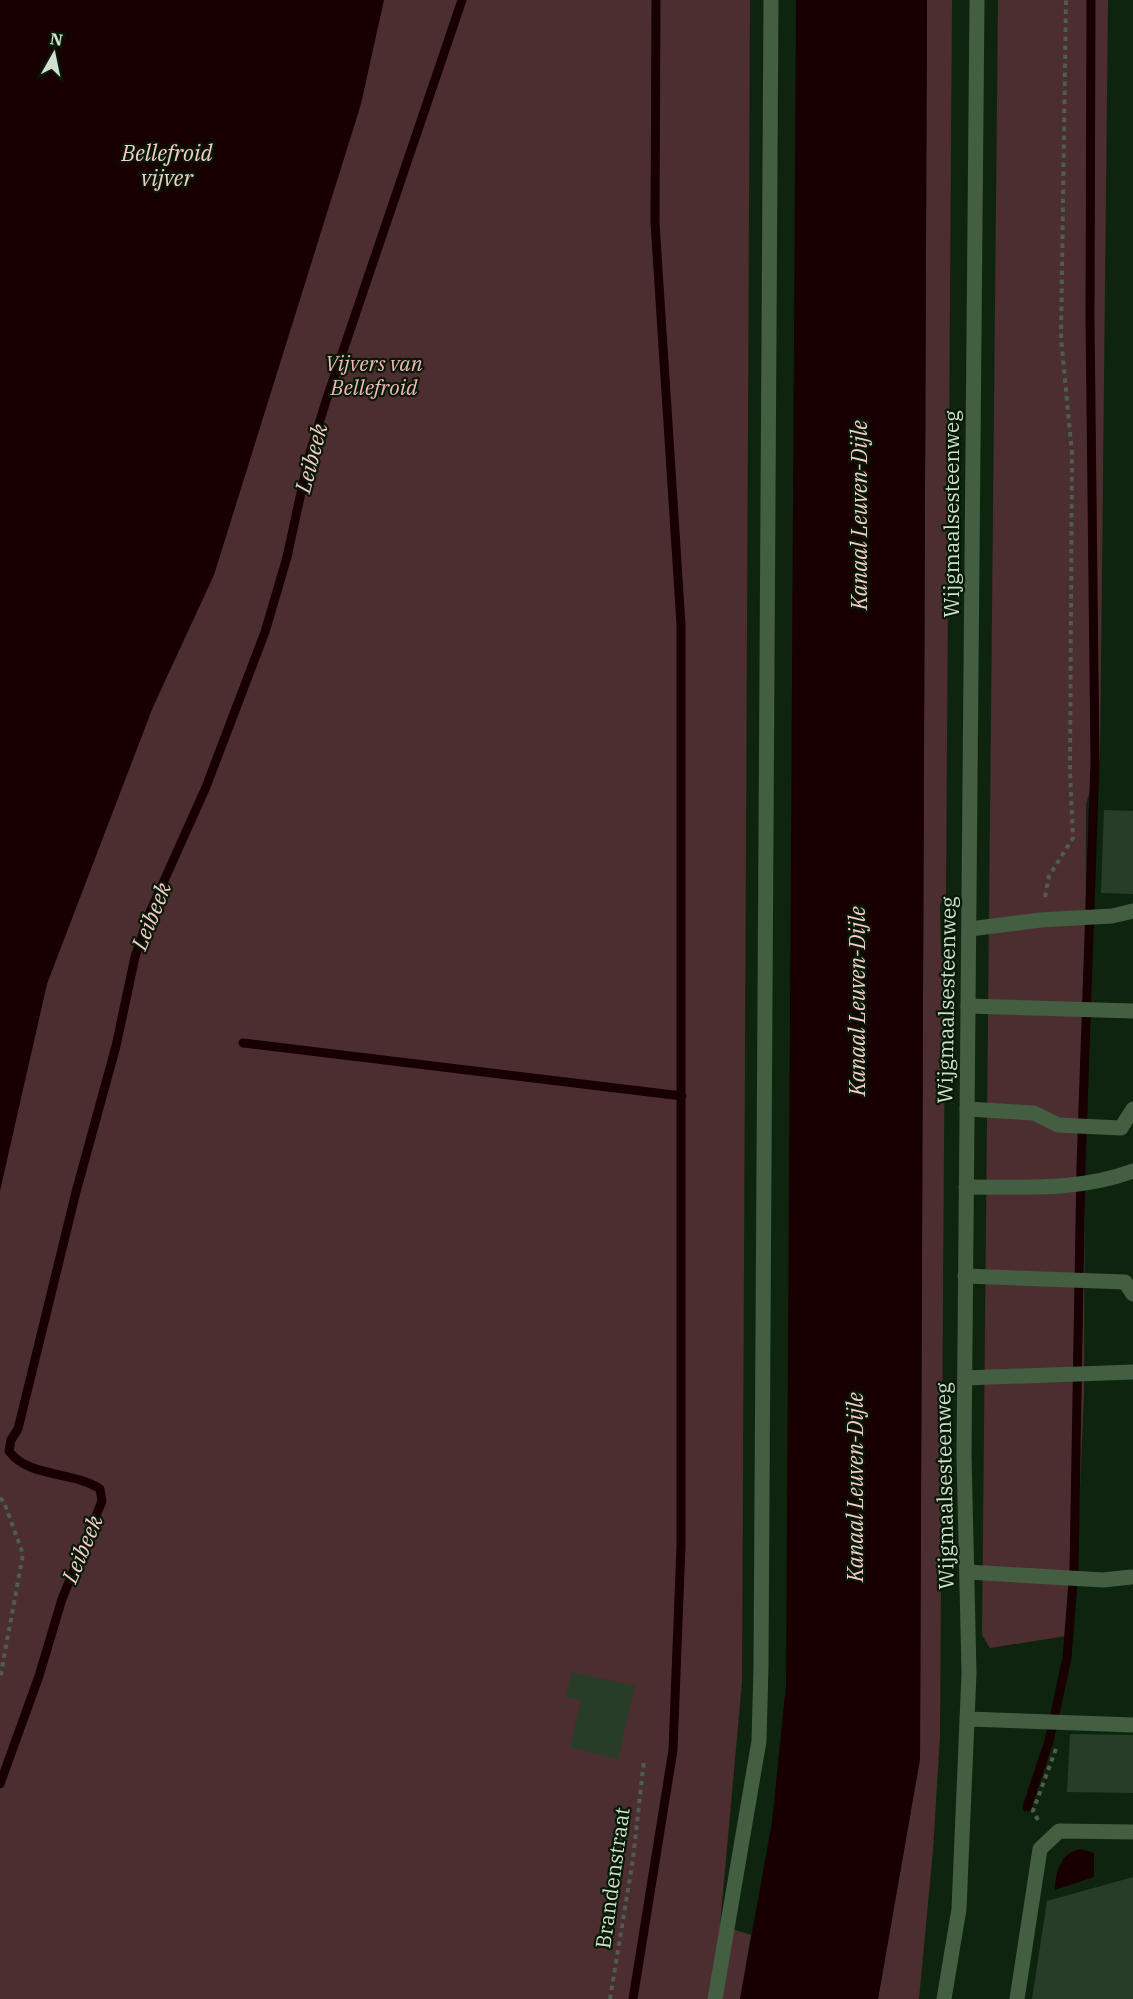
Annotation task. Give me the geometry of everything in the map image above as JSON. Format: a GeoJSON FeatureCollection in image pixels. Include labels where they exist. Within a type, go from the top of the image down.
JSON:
{"type":"FeatureCollection","features":[{"type":"Feature","properties":{"kind":"street"},"geometry":{"type":"LineString","coordinates":[[715,1999],[759,1741],[771,0]]}},
{"type":"Feature","properties":{"kind":"street","name":"Wijgmaalsesteenweg"},"geometry":{"type":"LineString","coordinates":[[944,1999],[958,1909],[967,1719],[965,1276],[977,0]]}},
{"type":"Feature","properties":{"kind":"street"},"geometry":{"type":"LineString","coordinates":[[970,929],[1040,920],[1112,916],[1133,911]]}},
{"type":"Feature","properties":{"kind":"street"},"geometry":{"type":"LineString","coordinates":[[968,1006],[1133,1011]]}},
{"type":"Feature","properties":{"kind":"street"},"geometry":{"type":"LineString","coordinates":[[967,1109],[1034,1113],[1061,1125],[1121,1128],[1133,1109]]}},
{"type":"Feature","properties":{"kind":"street"},"geometry":{"type":"LineString","coordinates":[[966,1187],[1066,1186],[1103,1181],[1133,1171]]}},
{"type":"Feature","properties":{"kind":"street"},"geometry":{"type":"LineString","coordinates":[[965,1276],[1125,1282],[1133,1294]]}},
{"type":"Feature","properties":{"kind":"street"},"geometry":{"type":"LineString","coordinates":[[965,1378],[1133,1372]]}},
{"type":"Feature","properties":{"kind":"street"},"geometry":{"type":"LineString","coordinates":[[967,1572],[1095,1580],[1131,1577]]}},
{"type":"Feature","properties":{"kind":"street"},"geometry":{"type":"LineString","coordinates":[[967,1719],[1133,1725]]}},
{"type":"Feature","properties":{"kind":"street"},"geometry":{"type":"LineString","coordinates":[[1017,1999],[1040,1849],[1059,1831],[1133,1832]]}},
{"type":"Feature","properties":{"kind":"path"},"geometry":{"type":"LineString","coordinates":[[1040,920],[1049,876],[1073,838],[1070,771],[1072,453],[1061,338],[1066,0]]}},
{"type":"Feature","properties":{"kind":"path"},"geometry":{"type":"LineString","coordinates":[[0,1498],[4,1502],[24,1554],[0,1679]]}},
{"type":"Feature","properties":{"kind":"path"},"geometry":{"type":"LineString","coordinates":[[1049,1840],[1034,1811],[1064,1723]]}},
{"type":"Feature","properties":{"kind":"path","name":"Brandenstraat"},"geometry":{"type":"LineString","coordinates":[[610,1999],[633,1859],[644,1760]]}},
{"type":"Feature","properties":{"kind":"green space","name":"Vijvers van Bellefroid"},"geometry":{"type":"Polygon","coordinates":[[[0,0],[750,0],[742,1682],[720,1925],[751,1935],[740,1999],[0,1999],[0,0]]]}},
{"type":"Feature","properties":{"kind":"green space"},"geometry":{"type":"Polygon","coordinates":[[[927,0],[952,0],[946,893],[940,905],[941,956],[945,963],[945,999],[940,1736],[933,1850],[919,1999],[878,1999],[920,1759],[927,0]]]}},
{"type":"Feature","properties":{"kind":"green space"},"geometry":{"type":"Polygon","coordinates":[[[998,0],[1108,0],[1100,759],[1086,804],[1084,1393],[1075,1608],[1072,1635],[990,1648],[982,1635],[998,0]]]}},
{"type":"Feature","properties":{"kind":"water","name":"Bellefroid vijver"},"geometry":{"type":"Polygon","coordinates":[[[0,0],[384,0],[361,104],[214,575],[153,707],[47,984],[0,1191],[0,0]]]}},
{"type":"Feature","properties":{"kind":"water","name":"Kanaal Leuven-Dijle"},"geometry":{"type":"Polygon","coordinates":[[[796,0],[927,0],[920,1759],[878,1999],[740,1999],[772,1822],[786,1685],[796,0]]]}},
{"type":"Feature","properties":{"kind":"water"},"geometry":{"type":"Polygon","coordinates":[[[1081,1849],[1094,1853],[1094,1877],[1055,1890],[1056,1876],[1064,1859],[1068,1854],[1081,1849]]]}},
{"type":"Feature","properties":{"kind":"building"},"geometry":{"type":"Polygon","coordinates":[[[1104,810],[1133,811],[1133,894],[1101,893],[1104,810]]]}},
{"type":"Feature","properties":{"kind":"building"},"geometry":{"type":"Polygon","coordinates":[[[572,1672],[635,1686],[618,1759],[570,1747],[581,1701],[566,1697],[572,1672]]]}},
{"type":"Feature","properties":{"kind":"building"},"geometry":{"type":"Polygon","coordinates":[[[1070,1734],[1133,1735],[1133,1793],[1067,1792],[1070,1734]]]}},
{"type":"Feature","properties":{"kind":"building"},"geometry":{"type":"Polygon","coordinates":[[[1133,1877],[1133,1999],[1032,1999],[1047,1901],[1133,1877]]]}},
{"type":"Feature","properties":{"kind":"waterway","name":"Leibeek"},"geometry":{"type":"LineString","coordinates":[[0,1784],[39,1676],[62,1599],[102,1501],[100,1489],[89,1483],[28,1466],[17,1460],[9,1451],[11,1440],[18,1429],[76,1192],[116,1046],[135,957],[150,912],[206,787],[265,632],[287,557],[309,456],[326,401],[462,0]]}},
{"type":"Feature","properties":{"kind":"waterway"},"geometry":{"type":"LineString","coordinates":[[633,1999],[673,1750],[681,1546],[681,624],[655,223],[656,0]]}},
{"type":"Feature","properties":{"kind":"waterway"},"geometry":{"type":"LineString","coordinates":[[1027,1807],[1049,1741],[1067,1658],[1074,1569],[1081,1166],[1095,762],[1090,318],[1091,0]]}},
{"type":"Feature","properties":{"kind":"waterway"},"geometry":{"type":"LineString","coordinates":[[243,1043],[682,1096]]}}]}
